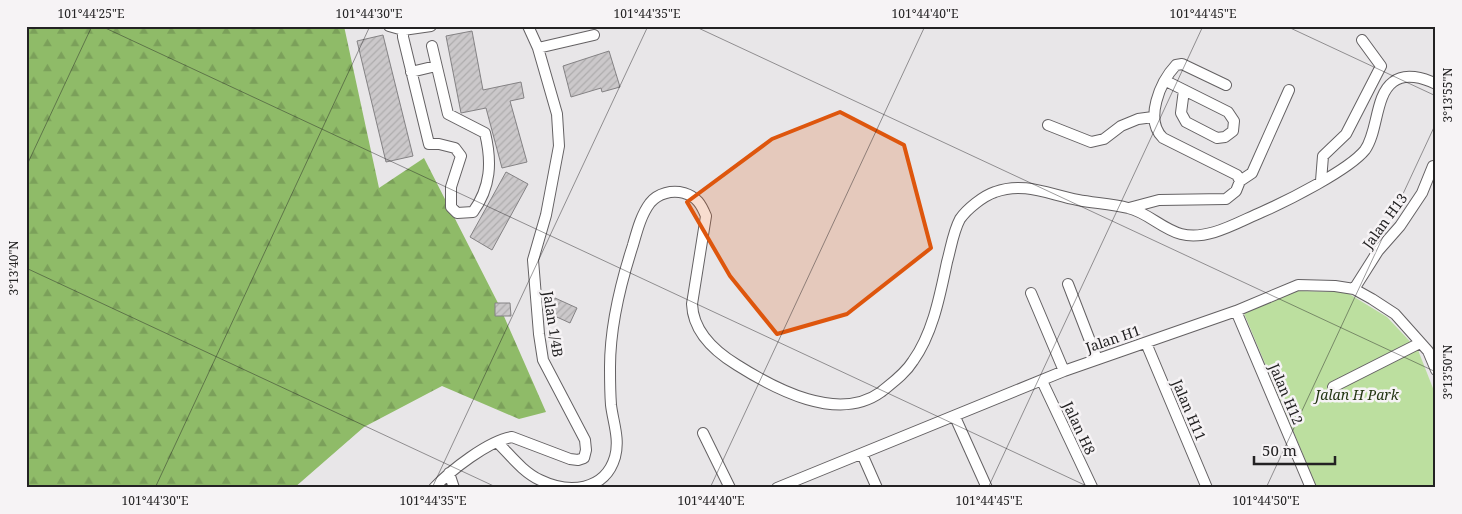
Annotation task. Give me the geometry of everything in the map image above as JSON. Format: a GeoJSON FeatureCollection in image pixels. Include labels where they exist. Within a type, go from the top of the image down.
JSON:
{"type":"FeatureCollection","features":[{"type":"Feature","properties":{"kind":"street"},"geometry":{"type":"LineString","coordinates":[[389,26],[403,30],[431,26]]}},
{"type":"Feature","properties":{"kind":"street","name":"Jalan 1/4B"},"geometry":{"type":"LineString","coordinates":[[434,488],[449,473],[480,452],[512,437],[560,456],[578,460],[584,458],[586,450],[585,440],[543,360],[539,334],[533,260],[546,215],[559,146],[557,114],[538,48],[528,26]]}},
{"type":"Feature","properties":{"kind":"street"},"geometry":{"type":"LineString","coordinates":[[403,30],[411,72],[429,144],[439,144],[455,148],[461,156],[451,187],[451,207],[457,214],[473,212],[489,180],[489,151],[484,133],[448,114],[432,46]]}},
{"type":"Feature","properties":{"kind":"street"},"geometry":{"type":"LineString","coordinates":[[538,48],[594,35]]}},
{"type":"Feature","properties":{"kind":"street"},"geometry":{"type":"LineString","coordinates":[[1321,181],[1323,156],[1346,134],[1381,66],[1362,40]]}},
{"type":"Feature","properties":{"kind":"street"},"geometry":{"type":"LineString","coordinates":[[1226,85],[1182,64],[1176,65],[1166,81],[1155,107],[1154,117],[1157,133],[1163,138],[1222,166],[1237,175],[1240,181]]}},
{"type":"Feature","properties":{"kind":"street"},"geometry":{"type":"LineString","coordinates":[[411,72],[436,66]]}},
{"type":"Feature","properties":{"kind":"street"},"geometry":{"type":"LineString","coordinates":[[498,443],[519,466],[540,480],[562,487],[584,488],[602,480],[610,468],[615,456],[617,439],[611,405],[610,365],[614,310],[641,219],[651,202],[660,194],[676,191],[691,195],[700,204],[706,216],[692,304],[692,318],[698,331],[731,362],[755,377],[822,404],[850,403],[872,398],[896,381],[913,362],[926,337],[939,299],[953,237],[960,219],[973,206],[995,192],[1019,188],[1038,189],[1074,200],[1129,208],[1181,234],[1202,234],[1218,230],[1276,206],[1352,162],[1364,150],[1371,137],[1386,91],[1394,81],[1409,76],[1436,84]]}},
{"type":"Feature","properties":{"kind":"street"},"geometry":{"type":"LineString","coordinates":[[1166,81],[1184,90],[1228,112],[1234,121],[1233,131],[1225,138],[1217,138],[1186,122],[1181,113],[1184,90]]}},
{"type":"Feature","properties":{"kind":"street"},"geometry":{"type":"LineString","coordinates":[[1129,208],[1159,200],[1226,199],[1236,191],[1240,181],[1252,173],[1289,90]]}},
{"type":"Feature","properties":{"kind":"street"},"geometry":{"type":"LineString","coordinates":[[1048,125],[1091,142],[1104,139],[1121,126],[1138,119],[1154,117]]}},
{"type":"Feature","properties":{"kind":"street","name":"Jalan H13"},"geometry":{"type":"LineString","coordinates":[[1354,289],[1378,251],[1400,226],[1422,193],[1433,166]]}},
{"type":"Feature","properties":{"kind":"street"},"geometry":{"type":"LineString","coordinates":[[1068,284],[1096,359]]}},
{"type":"Feature","properties":{"kind":"street","name":"Jalan H1"},"geometry":{"type":"LineString","coordinates":[[777,488],[1096,359],[1236,311],[1298,285],[1335,286],[1354,289],[1395,314],[1428,351],[1436,370]]}},
{"type":"Feature","properties":{"kind":"street"},"geometry":{"type":"LineString","coordinates":[[1031,293],[1064,372]]}},
{"type":"Feature","properties":{"kind":"street","name":"Jalan H12"},"geometry":{"type":"LineString","coordinates":[[1236,311],[1311,488]]}},
{"type":"Feature","properties":{"kind":"street","name":"Jalan H11"},"geometry":{"type":"LineString","coordinates":[[1146,343],[1208,488]]}},
{"type":"Feature","properties":{"kind":"street"},"geometry":{"type":"LineString","coordinates":[[1333,387],[1420,343]]}},
{"type":"Feature","properties":{"kind":"street"},"geometry":{"type":"LineString","coordinates":[[1428,351],[1436,343]]}},
{"type":"Feature","properties":{"kind":"street","name":"Jalan H8"},"geometry":{"type":"LineString","coordinates":[[1042,381],[1092,487]]}},
{"type":"Feature","properties":{"kind":"street"},"geometry":{"type":"LineString","coordinates":[[955,417],[987,488]]}},
{"type":"Feature","properties":{"kind":"street"},"geometry":{"type":"LineString","coordinates":[[703,433],[730,488]]}},
{"type":"Feature","properties":{"kind":"street"},"geometry":{"type":"LineString","coordinates":[[862,454],[877,488]]}},
{"type":"Feature","properties":{"kind":"street"},"geometry":{"type":"LineString","coordinates":[[449,473],[454,488]]}},
{"type":"Feature","properties":{"kind":"highlighted area"},"geometry":{"type":"Polygon","coordinates":[[[840,112],[904,145],[931,248],[847,314],[777,334],[730,276],[687,202],[772,139],[840,112]]]}},
{"type":"Feature","properties":{"kind":"green space"},"geometry":{"type":"Polygon","coordinates":[[[26,26],[344,26],[379,188],[424,158],[499,305],[546,412],[519,419],[442,386],[364,427],[294,488],[26,488],[26,26]]]}},
{"type":"Feature","properties":{"kind":"green space","name":"Jalan H Park"},"geometry":{"type":"Polygon","coordinates":[[[1298,291],[1346,292],[1387,317],[1418,350],[1436,396],[1436,488],[1317,488],[1243,311],[1298,291]]]}},
{"type":"Feature","properties":{"kind":"building"},"geometry":{"type":"Polygon","coordinates":[[[472,31],[483,90],[521,82],[524,98],[510,101],[527,162],[502,168],[486,108],[461,113],[446,36],[472,31]]]}},
{"type":"Feature","properties":{"kind":"building"},"geometry":{"type":"Polygon","coordinates":[[[383,35],[413,156],[386,162],[357,41],[383,35]]]}},
{"type":"Feature","properties":{"kind":"building"},"geometry":{"type":"Polygon","coordinates":[[[609,51],[620,87],[602,92],[601,88],[571,97],[563,66],[609,51]]]}},
{"type":"Feature","properties":{"kind":"building"},"geometry":{"type":"Polygon","coordinates":[[[506,172],[528,184],[492,250],[470,237],[506,172]]]}},
{"type":"Feature","properties":{"kind":"building"},"geometry":{"type":"Polygon","coordinates":[[[555,298],[577,308],[570,323],[548,313],[555,298]]]}},
{"type":"Feature","properties":{"kind":"building"},"geometry":{"type":"Polygon","coordinates":[[[495,303],[510,303],[511,316],[495,316],[495,303]]]}}]}
